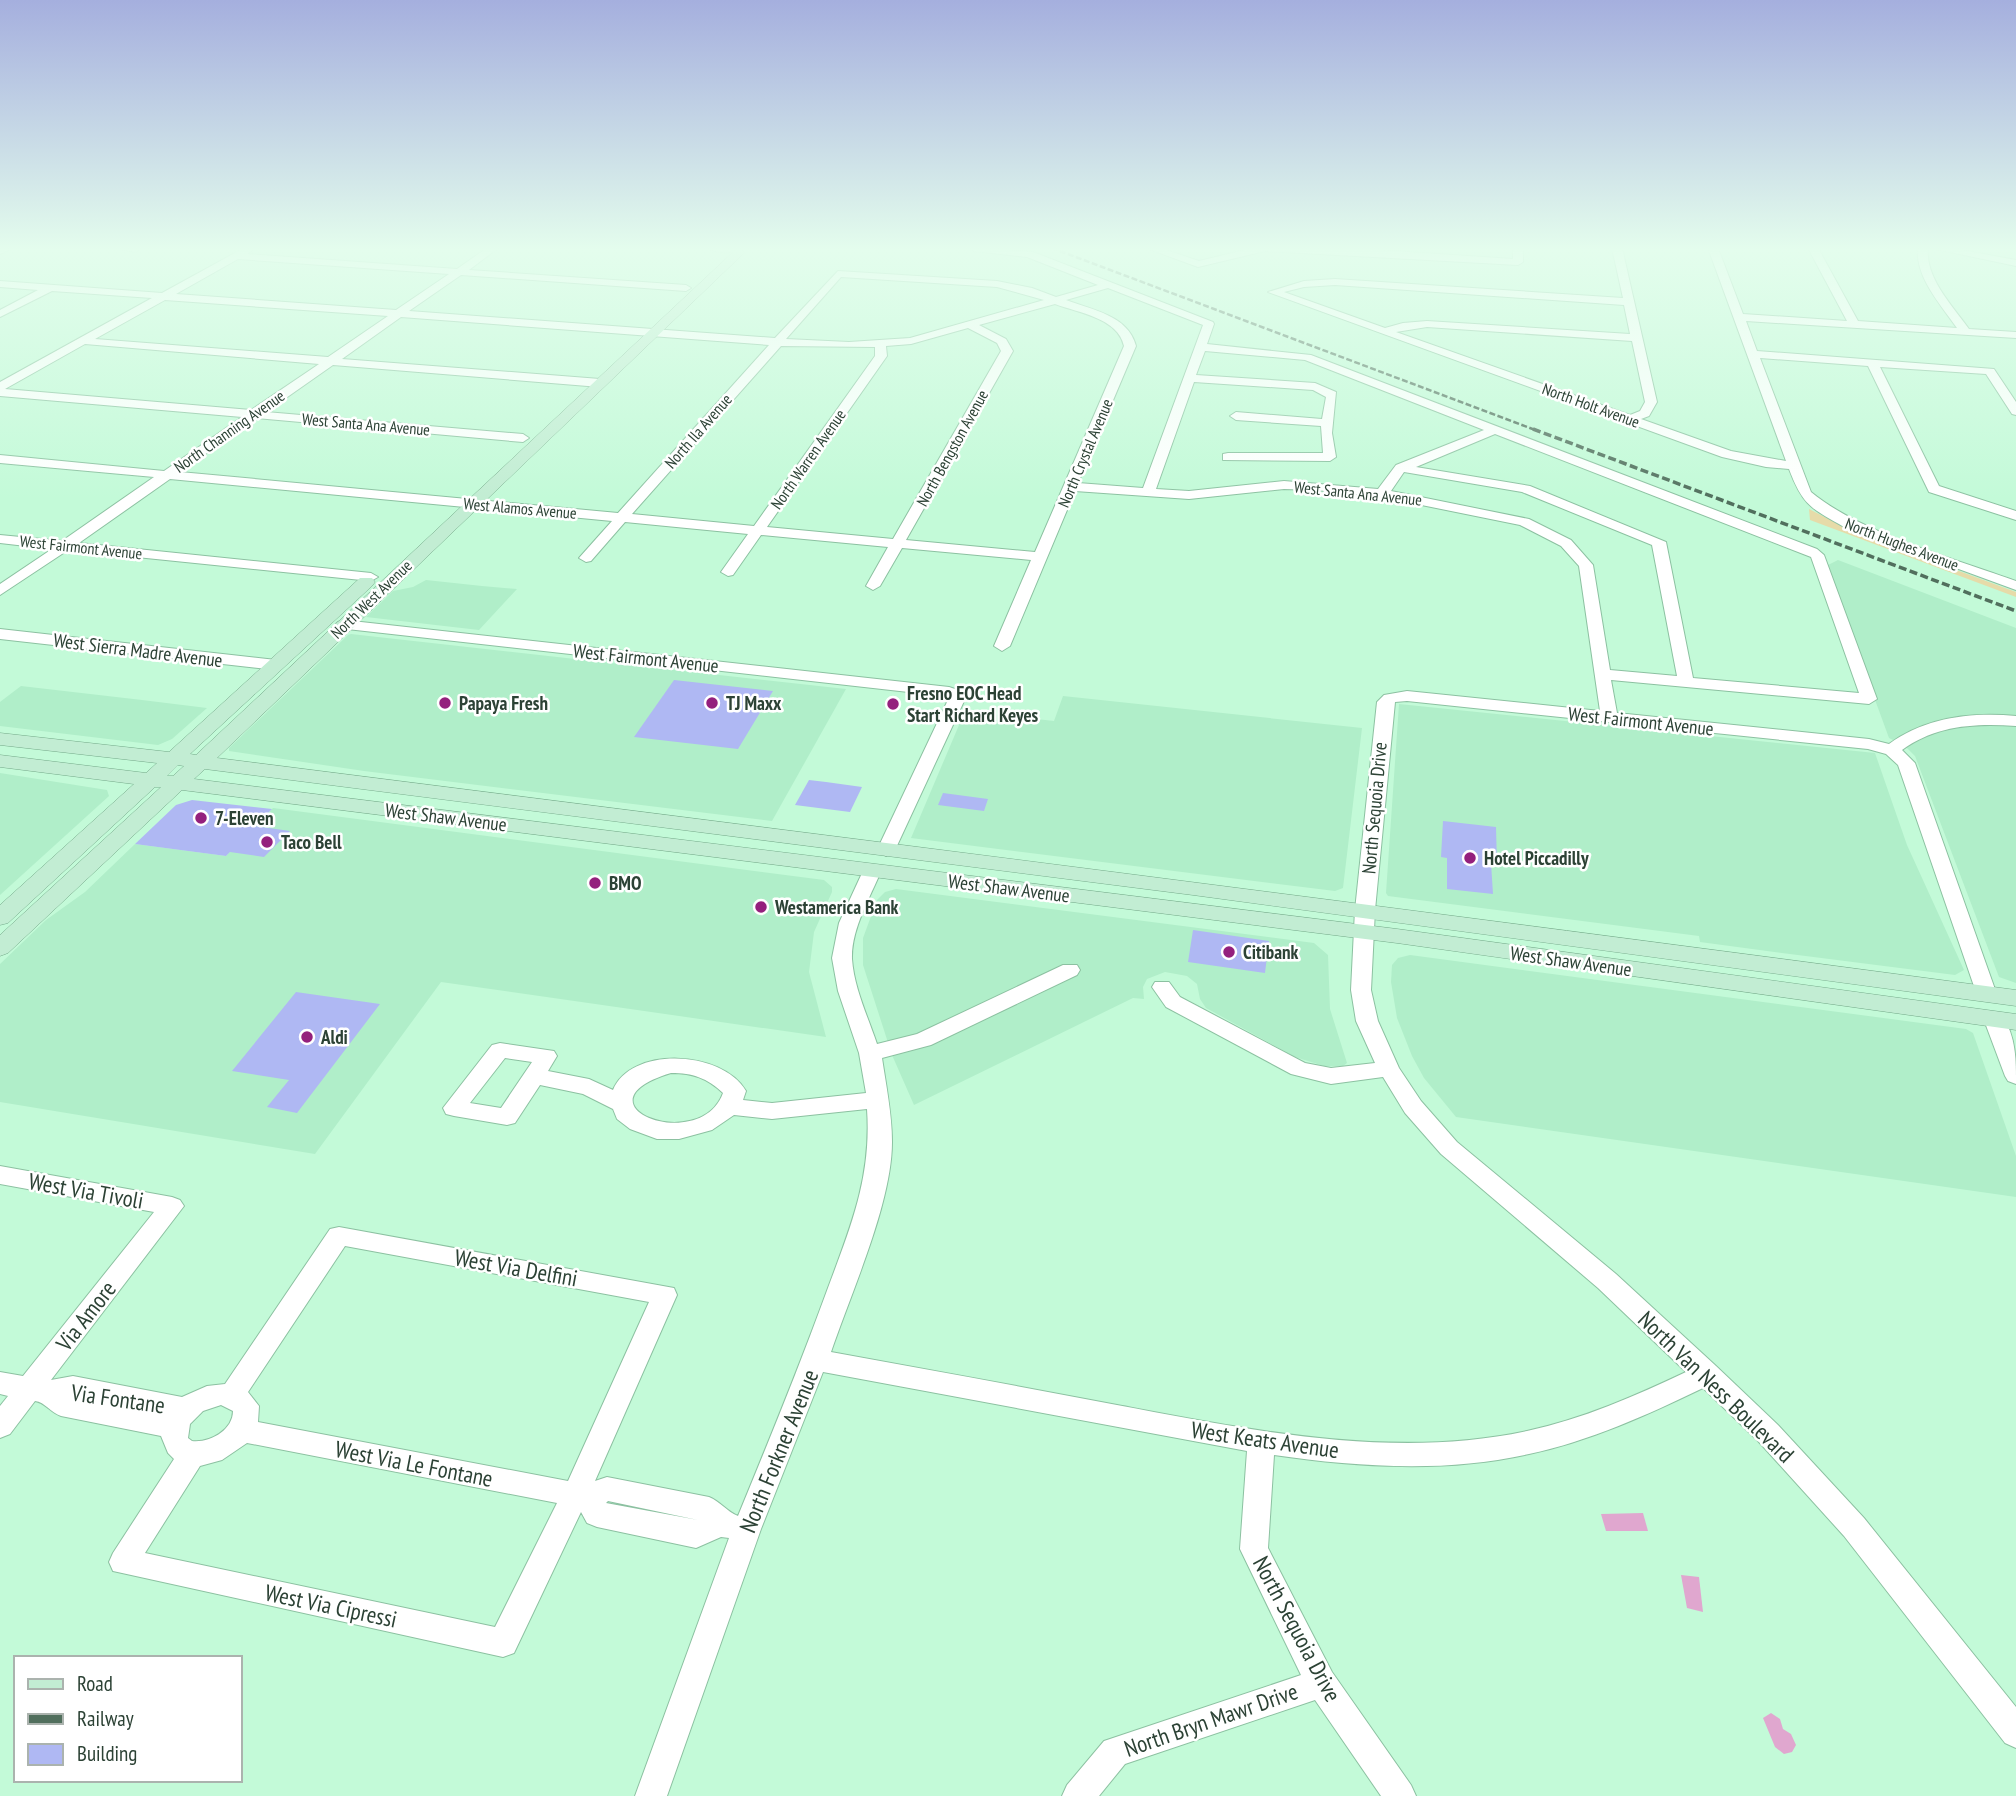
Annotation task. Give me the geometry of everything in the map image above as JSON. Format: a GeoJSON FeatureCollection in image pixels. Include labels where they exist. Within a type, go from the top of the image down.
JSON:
{"type":"FeatureCollection","features":[{"type":"Feature","properties":{"kind":"main road","name":"North West Avenue"},"geometry":{"type":"LineString","coordinates":[[0,918],[371,577],[462,503],[646,332]]}},
{"type":"Feature","properties":{"kind":"main road","name":"North West Avenue"},"geometry":{"type":"LineString","coordinates":[[0,948],[304,666],[523,438],[592,382]]}},
{"type":"Feature","properties":{"kind":"main road"},"geometry":{"type":"LineString","coordinates":[[343,625],[339,622],[340,616],[389,570],[393,564],[392,558]]}},
{"type":"Feature","properties":{"kind":"main road","name":"West Shaw Avenue"},"geometry":{"type":"LineString","coordinates":[[0,739],[175,758],[695,827],[879,860],[1364,921],[2016,998]]}},
{"type":"Feature","properties":{"kind":"main road","name":"West Shaw Avenue"},"geometry":{"type":"LineString","coordinates":[[0,761],[739,853]]}},
{"type":"Feature","properties":{"kind":"main road"},"geometry":{"type":"LineString","coordinates":[[428,815],[452,808],[476,810],[498,801]]}},
{"type":"Feature","properties":{"kind":"main road"},"geometry":{"type":"LineString","coordinates":[[531,828],[585,823],[679,835],[695,827]]}},
{"type":"Feature","properties":{"kind":"main road"},"geometry":{"type":"LineString","coordinates":[[739,853],[762,846],[879,860]]}},
{"type":"Feature","properties":{"kind":"main road","name":"West Shaw Avenue"},"geometry":{"type":"LineString","coordinates":[[879,860],[991,864],[1364,921],[1720,982],[2009,1017]]}},
{"type":"Feature","properties":{"kind":"main road"},"geometry":{"type":"LineString","coordinates":[[1720,982],[1816,985],[1970,1005],[1983,1002],[1987,995]]}},
{"type":"Feature","properties":{"kind":"street"},"geometry":{"type":"LineString","coordinates":[[0,390],[100,332]]}},
{"type":"Feature","properties":{"kind":"street","name":"North Channing Avenue"},"geometry":{"type":"LineString","coordinates":[[0,591],[373,332]]}},
{"type":"Feature","properties":{"kind":"street"},"geometry":{"type":"LineString","coordinates":[[646,332],[777,342],[880,344],[911,341],[943,332]]}},
{"type":"Feature","properties":{"kind":"street","name":"North Ila Avenue"},"geometry":{"type":"LineString","coordinates":[[586,558],[786,332]]}},
{"type":"Feature","properties":{"kind":"street","name":"North Bengston Avenue"},"geometry":{"type":"LineString","coordinates":[[873,586],[1007,351],[1002,341],[984,332]]}},
{"type":"Feature","properties":{"kind":"street","name":"North Crystal Avenue"},"geometry":{"type":"LineString","coordinates":[[1002,646],[1130,346],[1125,332]]}},
{"type":"Feature","properties":{"kind":"street"},"geometry":{"type":"LineString","coordinates":[[1148,493],[1206,332]]}},
{"type":"Feature","properties":{"kind":"street","name":"North Holt Avenue"},"geometry":{"type":"LineString","coordinates":[[1385,332],[1727,454],[1766,463],[1792,465]]}},
{"type":"Feature","properties":{"kind":"street"},"geometry":{"type":"LineString","coordinates":[[1544,332],[1637,338]]}},
{"type":"Feature","properties":{"kind":"street"},"geometry":{"type":"LineString","coordinates":[[1631,419],[1646,412],[1651,402],[1636,332]]}},
{"type":"Feature","properties":{"kind":"street","name":"North Hughes Avenue"},"geometry":{"type":"LineString","coordinates":[[1745,332],[1805,494],[1837,518],[1864,530],[2016,586]]}},
{"type":"Feature","properties":{"kind":"street"},"geometry":{"type":"LineString","coordinates":[[1975,332],[2016,335]]}},
{"type":"Feature","properties":{"kind":"street"},"geometry":{"type":"LineString","coordinates":[[84,341],[592,382]]}},
{"type":"Feature","properties":{"kind":"street","name":"North Warren Avenue"},"geometry":{"type":"LineString","coordinates":[[728,572],[881,356],[880,344]]}},
{"type":"Feature","properties":{"kind":"street"},"geometry":{"type":"LineString","coordinates":[[1199,347],[1307,357],[1816,555],[1869,699],[1603,674],[1609,717]]}},
{"type":"Feature","properties":{"kind":"street"},"geometry":{"type":"LineString","coordinates":[[1753,354],[1990,371],[2016,411]]}},
{"type":"Feature","properties":{"kind":"street"},"geometry":{"type":"LineString","coordinates":[[1872,362],[1934,489],[2016,516]]}},
{"type":"Feature","properties":{"kind":"street"},"geometry":{"type":"LineString","coordinates":[[1508,376],[1522,370]]}},
{"type":"Feature","properties":{"kind":"street"},"geometry":{"type":"LineString","coordinates":[[1189,378],[1324,389],[1332,395],[1326,433],[1329,457],[1324,474],[1303,485]]}},
{"type":"Feature","properties":{"kind":"street","name":"West Santa Ana Avenue"},"geometry":{"type":"LineString","coordinates":[[0,390],[523,438]]}},
{"type":"Feature","properties":{"kind":"street"},"geometry":{"type":"LineString","coordinates":[[1236,416],[1328,423]]}},
{"type":"Feature","properties":{"kind":"street"},"geometry":{"type":"LineString","coordinates":[[1382,493],[1401,468],[1494,430]]}},
{"type":"Feature","properties":{"kind":"street"},"geometry":{"type":"LineString","coordinates":[[1228,457],[1329,457]]}},
{"type":"Feature","properties":{"kind":"street","name":"West Alamos Avenue"},"geometry":{"type":"LineString","coordinates":[[0,459],[1040,557]]}},
{"type":"Feature","properties":{"kind":"street"},"geometry":{"type":"LineString","coordinates":[[1401,468],[1525,489],[1661,545],[1686,682]]}},
{"type":"Feature","properties":{"kind":"street"},"geometry":{"type":"LineString","coordinates":[[1324,474],[1354,491]]}},
{"type":"Feature","properties":{"kind":"street","name":"West Santa Ana Avenue"},"geometry":{"type":"LineString","coordinates":[[1071,487],[1189,495],[1303,485],[1382,493],[1524,522],[1566,543],[1586,565],[1603,674]]}},
{"type":"Feature","properties":{"kind":"street","name":"West Fairmont Avenue"},"geometry":{"type":"LineString","coordinates":[[0,539],[371,577]]}},
{"type":"Feature","properties":{"kind":"street","name":"West Fairmont Avenue"},"geometry":{"type":"LineString","coordinates":[[343,625],[949,692],[957,699],[879,860]]}},
{"type":"Feature","properties":{"kind":"street","name":"West Sierra Madre Avenue"},"geometry":{"type":"LineString","coordinates":[[0,634],[276,666]]}},
{"type":"Feature","properties":{"kind":"street","name":"West Fairmont Avenue"},"geometry":{"type":"LineString","coordinates":[[1390,698],[1407,696],[1869,744],[1892,750]]}},
{"type":"Feature","properties":{"kind":"street","name":"North Sequoia Drive"},"geometry":{"type":"LineString","coordinates":[[1364,921],[1382,707],[1390,698]]}},
{"type":"Feature","properties":{"kind":"street"},"geometry":{"type":"LineString","coordinates":[[1987,995],[1906,763],[1892,750],[1908,736],[1949,723],[1994,718],[2016,721]]}},
{"type":"Feature","properties":{"kind":"street","name":"North Forkner Avenue"},"geometry":{"type":"LineString","coordinates":[[651,1796],[733,1526],[815,1360],[871,1202],[880,1144],[878,1100],[870,1053],[848,991],[842,958],[849,923],[879,860]]}},
{"type":"Feature","properties":{"kind":"street","name":"North Van Ness Boulevard"},"geometry":{"type":"LineString","coordinates":[[1364,921],[1362,1000],[1367,1021],[1389,1069],[1413,1107],[1449,1148],[1607,1281],[1768,1433],[1854,1527],[2016,1732]]}},
{"type":"Feature","properties":{"kind":"street"},"geometry":{"type":"LineString","coordinates":[[870,1053],[906,1046],[930,1037],[1070,970]]}},
{"type":"Feature","properties":{"kind":"street"},"geometry":{"type":"LineString","coordinates":[[1162,986],[1173,1002],[1299,1069],[1331,1076],[1389,1069]]}},
{"type":"Feature","properties":{"kind":"street"},"geometry":{"type":"LineString","coordinates":[[2009,1017],[2016,1076]]}},
{"type":"Feature","properties":{"kind":"street"},"geometry":{"type":"LineString","coordinates":[[589,1087],[605,1079],[631,1077],[671,1065],[703,1068],[718,1074],[735,1091],[730,1107],[720,1117],[693,1129],[671,1132],[639,1126],[628,1118],[620,1103],[620,1092],[631,1077]]}},
{"type":"Feature","properties":{"kind":"street"},"geometry":{"type":"LineString","coordinates":[[534,1076],[589,1087],[620,1103]]}},
{"type":"Feature","properties":{"kind":"street"},"geometry":{"type":"LineString","coordinates":[[730,1107],[772,1111],[878,1100]]}},
{"type":"Feature","properties":{"kind":"street","name":"West Via Tivoli"},"geometry":{"type":"LineString","coordinates":[[0,1175],[172,1206]]}},
{"type":"Feature","properties":{"kind":"street","name":"Via Amore"},"geometry":{"type":"LineString","coordinates":[[0,1426],[39,1390],[172,1206]]}},
{"type":"Feature","properties":{"kind":"street","name":"West Via Delfini"},"geometry":{"type":"LineString","coordinates":[[232,1395],[339,1236],[666,1295],[581,1496]]}},
{"type":"Feature","properties":{"kind":"street","name":"West Keats Avenue"},"geometry":{"type":"LineString","coordinates":[[815,1360],[1261,1444],[1341,1453],[1409,1454],[1501,1448],[1563,1434],[1624,1414],[1707,1374]]}},
{"type":"Feature","properties":{"kind":"street","name":"Via Fontane"},"geometry":{"type":"LineString","coordinates":[[0,1383],[39,1390],[61,1405],[180,1418]]}},
{"type":"Feature","properties":{"kind":"street"},"geometry":{"type":"LineString","coordinates":[[232,1395],[246,1405],[247,1421],[235,1439],[214,1451],[192,1454],[176,1445],[173,1437],[180,1418],[209,1396],[232,1395]]}},
{"type":"Feature","properties":{"kind":"street","name":"West Via Le Fontane"},"geometry":{"type":"LineString","coordinates":[[242,1430],[581,1496],[597,1514],[649,1511],[696,1535],[733,1526]]}},
{"type":"Feature","properties":{"kind":"street","name":"North Sequoia Drive"},"geometry":{"type":"LineString","coordinates":[[1261,1444],[1254,1549],[1321,1683],[1400,1796]]}},
{"type":"Feature","properties":{"kind":"street","name":"West Via Cipressi"},"geometry":{"type":"LineString","coordinates":[[192,1454],[123,1562],[503,1643],[581,1496]]}},
{"type":"Feature","properties":{"kind":"street","name":"North Bryn Mawr Drive"},"geometry":{"type":"LineString","coordinates":[[1078,1796],[1115,1752],[1321,1683]]}},
{"type":"Feature","properties":{"kind":"shaded area"},"geometry":{"type":"Polygon","coordinates":[[[1809,509],[1856,533],[2016,592],[2016,597],[1810,520],[1809,509]]]}},
{"type":"Feature","properties":{"kind":"shaded area"},"geometry":{"type":"Polygon","coordinates":[[[1838,560],[2016,628],[2016,983],[1999,977],[1915,756],[1905,746],[1889,738],[1826,566],[1838,560]]]}},
{"type":"Feature","properties":{"kind":"shaded area"},"geometry":{"type":"Polygon","coordinates":[[[426,580],[517,589],[479,630],[366,617],[393,591],[413,587],[426,580]]]}},
{"type":"Feature","properties":{"kind":"shaded area"},"geometry":{"type":"Polygon","coordinates":[[[348,635],[846,689],[772,821],[364,771],[229,751],[229,748],[348,635]]]}},
{"type":"Feature","properties":{"kind":"shaded area"},"geometry":{"type":"Polygon","coordinates":[[[21,686],[207,708],[172,739],[158,745],[0,726],[0,702],[21,686]]]}},
{"type":"Feature","properties":{"kind":"shaded area"},"geometry":{"type":"Polygon","coordinates":[[[1063,696],[1362,728],[1343,888],[1335,891],[911,838],[965,711],[1054,721],[1063,696]]]}},
{"type":"Feature","properties":{"kind":"shaded area"},"geometry":{"type":"Polygon","coordinates":[[[1399,704],[1875,753],[1907,845],[1964,970],[1955,975],[1767,951],[1700,942],[1699,936],[1388,896],[1386,893],[1399,704]]]}},
{"type":"Feature","properties":{"kind":"shaded area"},"geometry":{"type":"Polygon","coordinates":[[[0,773],[107,790],[109,796],[0,895],[0,773]]]}},
{"type":"Feature","properties":{"kind":"shaded area"},"geometry":{"type":"Polygon","coordinates":[[[273,808],[824,880],[832,887],[832,892],[814,932],[809,972],[826,1037],[441,982],[315,1154],[0,1102],[0,964],[46,920],[85,892],[135,844],[226,856],[273,808]]]}},
{"type":"Feature","properties":{"kind":"shaded area"},"geometry":{"type":"Polygon","coordinates":[[[896,889],[1314,943],[1328,955],[1330,1009],[1347,1063],[1343,1066],[1324,1066],[1295,1057],[1206,1008],[1200,999],[1197,984],[1187,976],[1165,972],[1147,979],[1143,987],[1144,999],[1133,998],[914,1105],[892,1055],[863,965],[863,938],[877,900],[885,892],[896,889]]]}},
{"type":"Feature","properties":{"kind":"shaded area"},"geometry":{"type":"Polygon","coordinates":[[[1410,955],[1966,1029],[1973,1033],[2016,1156],[2016,1197],[1456,1117],[1424,1078],[1397,1018],[1391,982],[1392,965],[1398,958],[1410,955]]]}},
{"type":"Feature","properties":{"kind":"shaded area"},"geometry":{"type":"Polygon","coordinates":[[[1643,1513],[1648,1531],[1606,1531],[1601,1514],[1643,1513]]]}},
{"type":"Feature","properties":{"kind":"shaded area"},"geometry":{"type":"Polygon","coordinates":[[[1681,1575],[1699,1577],[1703,1612],[1687,1608],[1681,1575]]]}},
{"type":"Feature","properties":{"kind":"shaded area"},"geometry":{"type":"Polygon","coordinates":[[[1771,1713],[1780,1719],[1783,1729],[1791,1734],[1796,1745],[1792,1752],[1784,1754],[1775,1747],[1763,1718],[1771,1713]]]}},
{"type":"Feature","properties":{"kind":"building","name":"TJ Maxx"},"geometry":{"type":"Polygon","coordinates":[[[674,680],[773,691],[738,749],[634,737],[674,680]]]}},
{"type":"Feature","properties":{"kind":"building"},"geometry":{"type":"Polygon","coordinates":[[[809,780],[862,787],[850,812],[795,805],[809,780]]]}},
{"type":"Feature","properties":{"kind":"building"},"geometry":{"type":"Polygon","coordinates":[[[943,793],[988,799],[984,811],[938,805],[943,793]]]}},
{"type":"Feature","properties":{"kind":"building","name":"7-Eleven"},"geometry":{"type":"Polygon","coordinates":[[[192,800],[272,809],[255,826],[290,831],[264,857],[230,852],[226,856],[135,844],[176,805],[192,800]]]}},
{"type":"Feature","properties":{"kind":"building","name":"Hotel Piccadilly"},"geometry":{"type":"Polygon","coordinates":[[[1443,821],[1496,827],[1497,864],[1491,863],[1493,894],[1447,889],[1447,858],[1441,857],[1443,821]]]}},
{"type":"Feature","properties":{"kind":"building","name":"Citibank"},"geometry":{"type":"Polygon","coordinates":[[[1193,930],[1269,941],[1265,973],[1188,962],[1193,930]]]}},
{"type":"Feature","properties":{"kind":"building","name":"Aldi"},"geometry":{"type":"Polygon","coordinates":[[[296,992],[380,1004],[297,1113],[267,1107],[289,1080],[232,1071],[296,992]]]}},
{"type":"Feature","properties":{"kind":"railway"},"geometry":{"type":"LineString","coordinates":[[1275,332],[1538,431]]}},
{"type":"Feature","properties":{"kind":"railway"},"geometry":{"type":"LineString","coordinates":[[1533,429],[2016,611]]}},
{"type":"Feature","properties":{"kind":"place","name":"Papaya Fresh"},"geometry":{"type":"Point","coordinates":[445,703]}},
{"type":"Feature","properties":{"kind":"place","name":"TJ Maxx"},"geometry":{"type":"Point","coordinates":[712,703]}},
{"type":"Feature","properties":{"kind":"place","name":"Fresno EOC Head Start Richard Keyes"},"geometry":{"type":"Point","coordinates":[893,704]}},
{"type":"Feature","properties":{"kind":"place","name":"7-Eleven"},"geometry":{"type":"Point","coordinates":[201,818]}},
{"type":"Feature","properties":{"kind":"place","name":"Taco Bell"},"geometry":{"type":"Point","coordinates":[267,842]}},
{"type":"Feature","properties":{"kind":"place","name":"Hotel Piccadilly"},"geometry":{"type":"Point","coordinates":[1470,858]}},
{"type":"Feature","properties":{"kind":"place","name":"BMO"},"geometry":{"type":"Point","coordinates":[595,883]}},
{"type":"Feature","properties":{"kind":"place","name":"Westamerica Bank"},"geometry":{"type":"Point","coordinates":[761,907]}},
{"type":"Feature","properties":{"kind":"place","name":"Citibank"},"geometry":{"type":"Point","coordinates":[1229,952]}},
{"type":"Feature","properties":{"kind":"place","name":"Aldi"},"geometry":{"type":"Point","coordinates":[307,1037]}}]}
